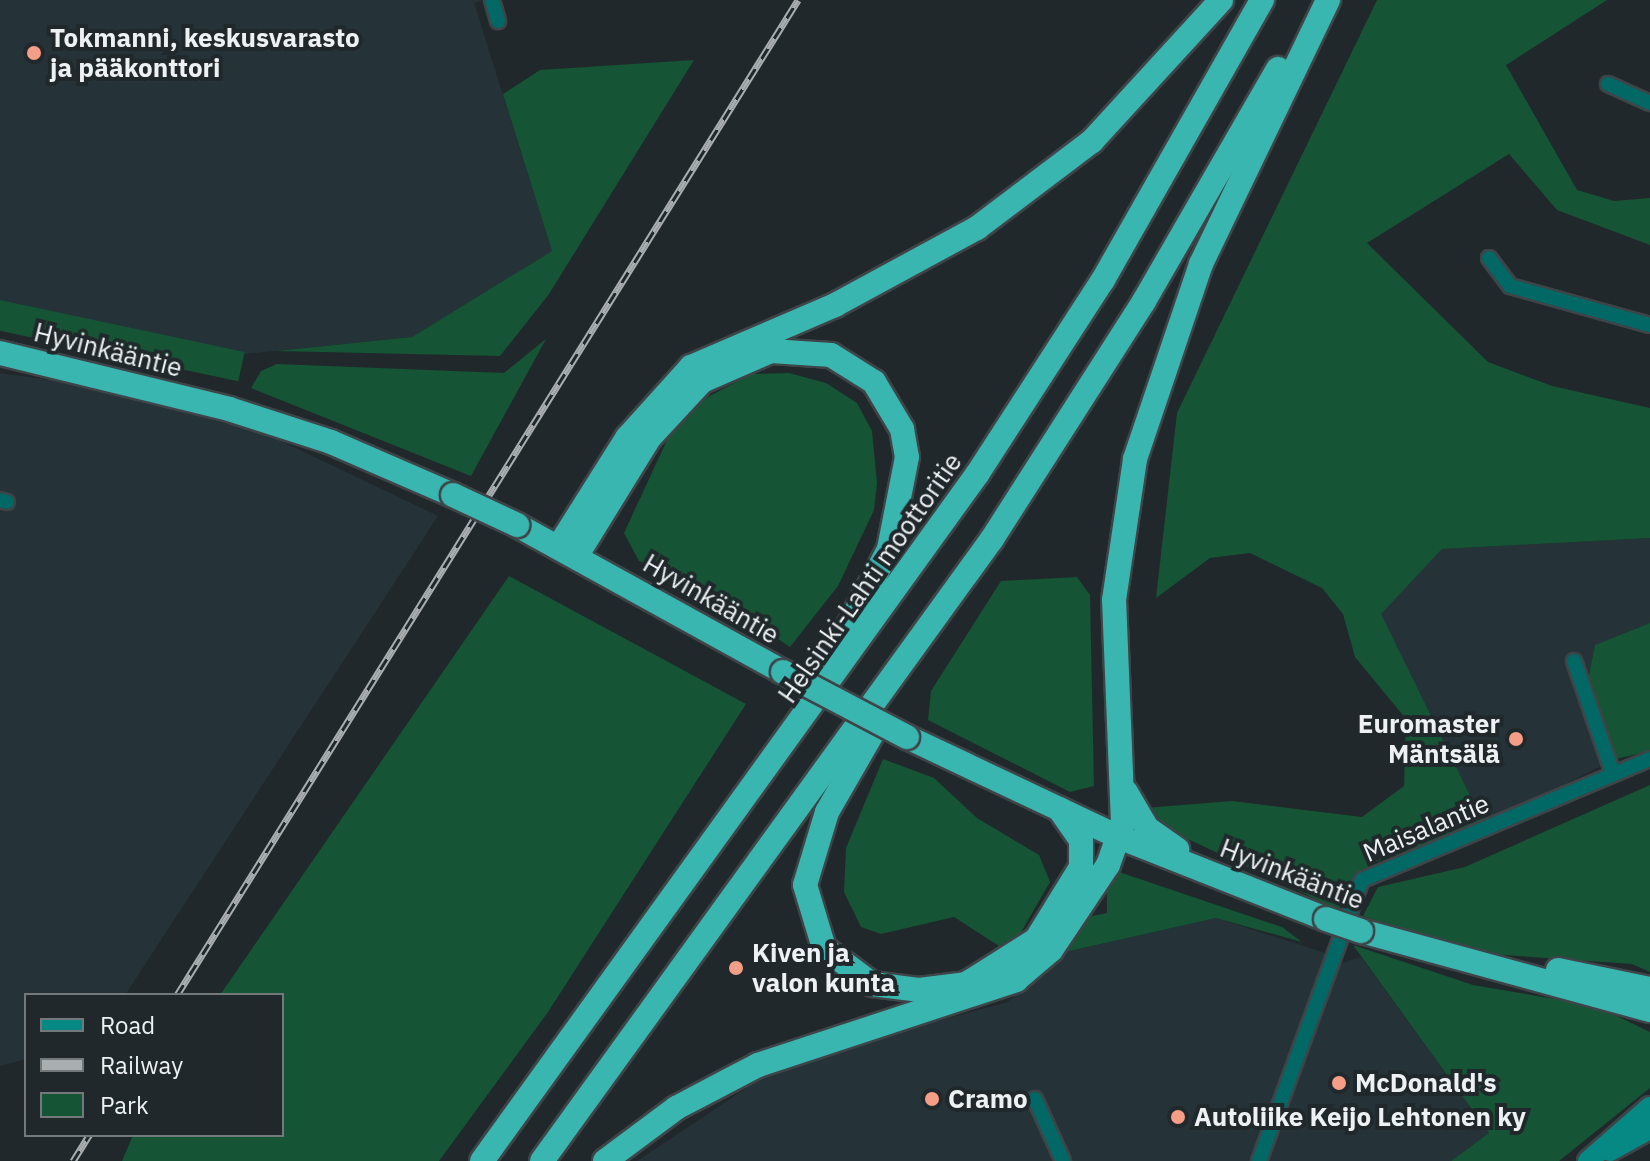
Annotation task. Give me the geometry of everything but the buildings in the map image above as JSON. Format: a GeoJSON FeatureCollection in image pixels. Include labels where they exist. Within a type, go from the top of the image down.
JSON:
{"type":"FeatureCollection","features":[{"type":"Feature","properties":{"kind":"highway"},"geometry":{"type":"LineString","coordinates":[[568,550],[627,438],[691,367],[871,288],[977,228],[1092,141],[1221,0]]}},
{"type":"Feature","properties":{"kind":"highway","name":"Helsinki-Lahti moottoritie"},"geometry":{"type":"LineString","coordinates":[[482,1161],[680,891],[978,473],[1103,280],[1262,0]]}},
{"type":"Feature","properties":{"kind":"highway"},"geometry":{"type":"LineString","coordinates":[[1059,809],[1081,840],[1073,887],[1036,940],[990,975],[943,989],[872,984],[841,966],[813,931],[805,885],[827,812],[992,539],[1144,301],[1316,0]]}},
{"type":"Feature","properties":{"kind":"highway"},"geometry":{"type":"LineString","coordinates":[[605,1161],[676,1108],[758,1065],[1016,980],[1060,938],[1119,837],[1120,769],[1114,600],[1144,424],[1201,264],[1328,0]]}},
{"type":"Feature","properties":{"kind":"highway"},"geometry":{"type":"LineString","coordinates":[[568,550],[650,437],[684,397],[742,358],[802,349],[831,355],[874,382],[902,429],[907,480],[875,581],[680,891]]}},
{"type":"Feature","properties":{"kind":"highway","name":"Hyvinkääntie"},"geometry":{"type":"LineString","coordinates":[[0,353],[229,409],[331,442],[568,550],[783,672],[907,737],[1119,837],[1361,931],[1472,965],[1650,1010]]}},
{"type":"Feature","properties":{"kind":"highway"},"geometry":{"type":"LineString","coordinates":[[542,1161],[992,539]]}},
{"type":"Feature","properties":{"kind":"highway"},"geometry":{"type":"LineString","coordinates":[[1120,769],[1147,828],[1234,883]]}},
{"type":"Feature","properties":{"kind":"highway","name":"Hyvinkääntie"},"geometry":{"type":"LineString","coordinates":[[1472,965],[1571,971],[1650,989]]}},
{"type":"Feature","properties":{"kind":"main road"},"geometry":{"type":"LineString","coordinates":[[1590,1161],[1650,1107]]}},
{"type":"Feature","properties":{"kind":"main road"},"geometry":{"type":"LineString","coordinates":[[1590,1161],[1650,1129]]}},
{"type":"Feature","properties":{"kind":"street"},"geometry":{"type":"LineString","coordinates":[[492,0],[498,21]]}},
{"type":"Feature","properties":{"kind":"street"},"geometry":{"type":"LineString","coordinates":[[1608,84],[1650,103]]}},
{"type":"Feature","properties":{"kind":"street"},"geometry":{"type":"LineString","coordinates":[[1489,258],[1510,286],[1650,325]]}},
{"type":"Feature","properties":{"kind":"street"},"geometry":{"type":"LineString","coordinates":[[1574,661],[1612,771]]}},
{"type":"Feature","properties":{"kind":"street","name":"Maisalantie"},"geometry":{"type":"LineString","coordinates":[[1259,1161],[1362,880],[1612,771],[1650,759]]}},
{"type":"Feature","properties":{"kind":"street"},"geometry":{"type":"LineString","coordinates":[[1035,1099],[1063,1161]]}},
{"type":"Feature","properties":{"kind":"shaded area"},"geometry":{"type":"Polygon","coordinates":[[[0,0],[483,0],[474,3],[552,251],[412,337],[244,354],[0,300],[0,0]]]}},
{"type":"Feature","properties":{"kind":"shaded area"},"geometry":{"type":"Polygon","coordinates":[[[0,373],[72,383],[264,433],[438,516],[126,993],[24,993],[24,1060],[0,1066],[0,373]]]}},
{"type":"Feature","properties":{"kind":"shaded area"},"geometry":{"type":"Polygon","coordinates":[[[1650,538],[1650,623],[1595,645],[1587,684],[1616,759],[1484,824],[1380,614],[1442,549],[1650,538]]]}},
{"type":"Feature","properties":{"kind":"shaded area"},"geometry":{"type":"Polygon","coordinates":[[[1216,918],[1325,953],[1321,970],[1361,957],[1489,1133],[1451,1161],[637,1161],[751,1085],[827,1051],[1008,1002],[1065,952],[1216,918]]]}},
{"type":"Feature","properties":{"kind":"green space"},"geometry":{"type":"Polygon","coordinates":[[[1377,0],[1607,0],[1506,65],[1577,190],[1614,201],[1650,198],[1650,245],[1557,210],[1509,154],[1367,243],[1488,362],[1552,386],[1650,408],[1650,538],[1442,549],[1381,614],[1484,824],[1377,862],[1357,876],[1339,910],[1175,833],[1145,808],[1232,801],[1362,817],[1404,786],[1406,719],[1355,657],[1343,614],[1322,588],[1250,553],[1210,558],[1156,598],[1177,413],[1377,0]]]}},
{"type":"Feature","properties":{"kind":"green space"},"geometry":{"type":"Polygon","coordinates":[[[694,60],[549,294],[500,356],[276,351],[412,337],[552,251],[503,94],[540,70],[694,60]]]}},
{"type":"Feature","properties":{"kind":"green space"},"geometry":{"type":"Polygon","coordinates":[[[0,300],[245,352],[238,381],[0,331],[0,300]]]}},
{"type":"Feature","properties":{"kind":"green space"},"geometry":{"type":"Polygon","coordinates":[[[546,339],[471,476],[251,388],[261,371],[277,364],[504,373],[546,339]]]}},
{"type":"Feature","properties":{"kind":"green space"},"geometry":{"type":"Polygon","coordinates":[[[789,373],[826,383],[857,403],[872,431],[877,483],[874,510],[838,586],[790,647],[708,591],[639,561],[624,533],[668,438],[706,398],[751,374],[789,373]]]}},
{"type":"Feature","properties":{"kind":"green space"},"geometry":{"type":"Polygon","coordinates":[[[509,576],[746,704],[548,1012],[439,1161],[122,1161],[132,1137],[284,1137],[284,993],[221,993],[509,576]]]}},
{"type":"Feature","properties":{"kind":"green space"},"geometry":{"type":"Polygon","coordinates":[[[1077,577],[1090,595],[1094,786],[1070,792],[928,720],[931,691],[1001,581],[1077,577]]]}},
{"type":"Feature","properties":{"kind":"green space"},"geometry":{"type":"Polygon","coordinates":[[[1650,623],[1650,751],[1616,759],[1587,684],[1595,645],[1650,623]]]}},
{"type":"Feature","properties":{"kind":"green space"},"geometry":{"type":"Polygon","coordinates":[[[883,759],[934,778],[977,818],[1039,855],[1050,882],[1020,934],[999,946],[954,917],[881,934],[861,927],[844,892],[846,848],[883,759]]]}},
{"type":"Feature","properties":{"kind":"green space"},"geometry":{"type":"Polygon","coordinates":[[[1650,785],[1650,972],[1632,964],[1475,953],[1363,916],[1378,887],[1465,867],[1650,785]]]}},
{"type":"Feature","properties":{"kind":"green space"},"geometry":{"type":"Polygon","coordinates":[[[1119,872],[1282,927],[1302,942],[1216,918],[1065,952],[1087,917],[1107,913],[1107,884],[1119,872]]]}},
{"type":"Feature","properties":{"kind":"green space"},"geometry":{"type":"Polygon","coordinates":[[[1353,945],[1473,985],[1596,1006],[1650,1032],[1650,1088],[1559,1161],[1451,1161],[1489,1133],[1353,945]]]}},
{"type":"Feature","properties":{"kind":"railway"},"geometry":{"type":"LineString","coordinates":[[178,993],[798,0]]}},
{"type":"Feature","properties":{"kind":"railway"},"geometry":{"type":"LineString","coordinates":[[73,1161],[88,1137]]}},
{"type":"Feature","properties":{"kind":"place","name":"Tokmanni, keskusvarasto ja pääkonttori"},"geometry":{"type":"Point","coordinates":[34,53]}},
{"type":"Feature","properties":{"kind":"place","name":"Euromaster Mäntsälä"},"geometry":{"type":"Point","coordinates":[1516,739]}},
{"type":"Feature","properties":{"kind":"place","name":"Kiven ja valon kunta"},"geometry":{"type":"Point","coordinates":[736,968]}},
{"type":"Feature","properties":{"kind":"place","name":"McDonald's"},"geometry":{"type":"Point","coordinates":[1339,1083]}},
{"type":"Feature","properties":{"kind":"place","name":"Cramo"},"geometry":{"type":"Point","coordinates":[932,1099]}},
{"type":"Feature","properties":{"kind":"place","name":"Autoliike Keijo Lehtonen ky"},"geometry":{"type":"Point","coordinates":[1178,1117]}}]}
